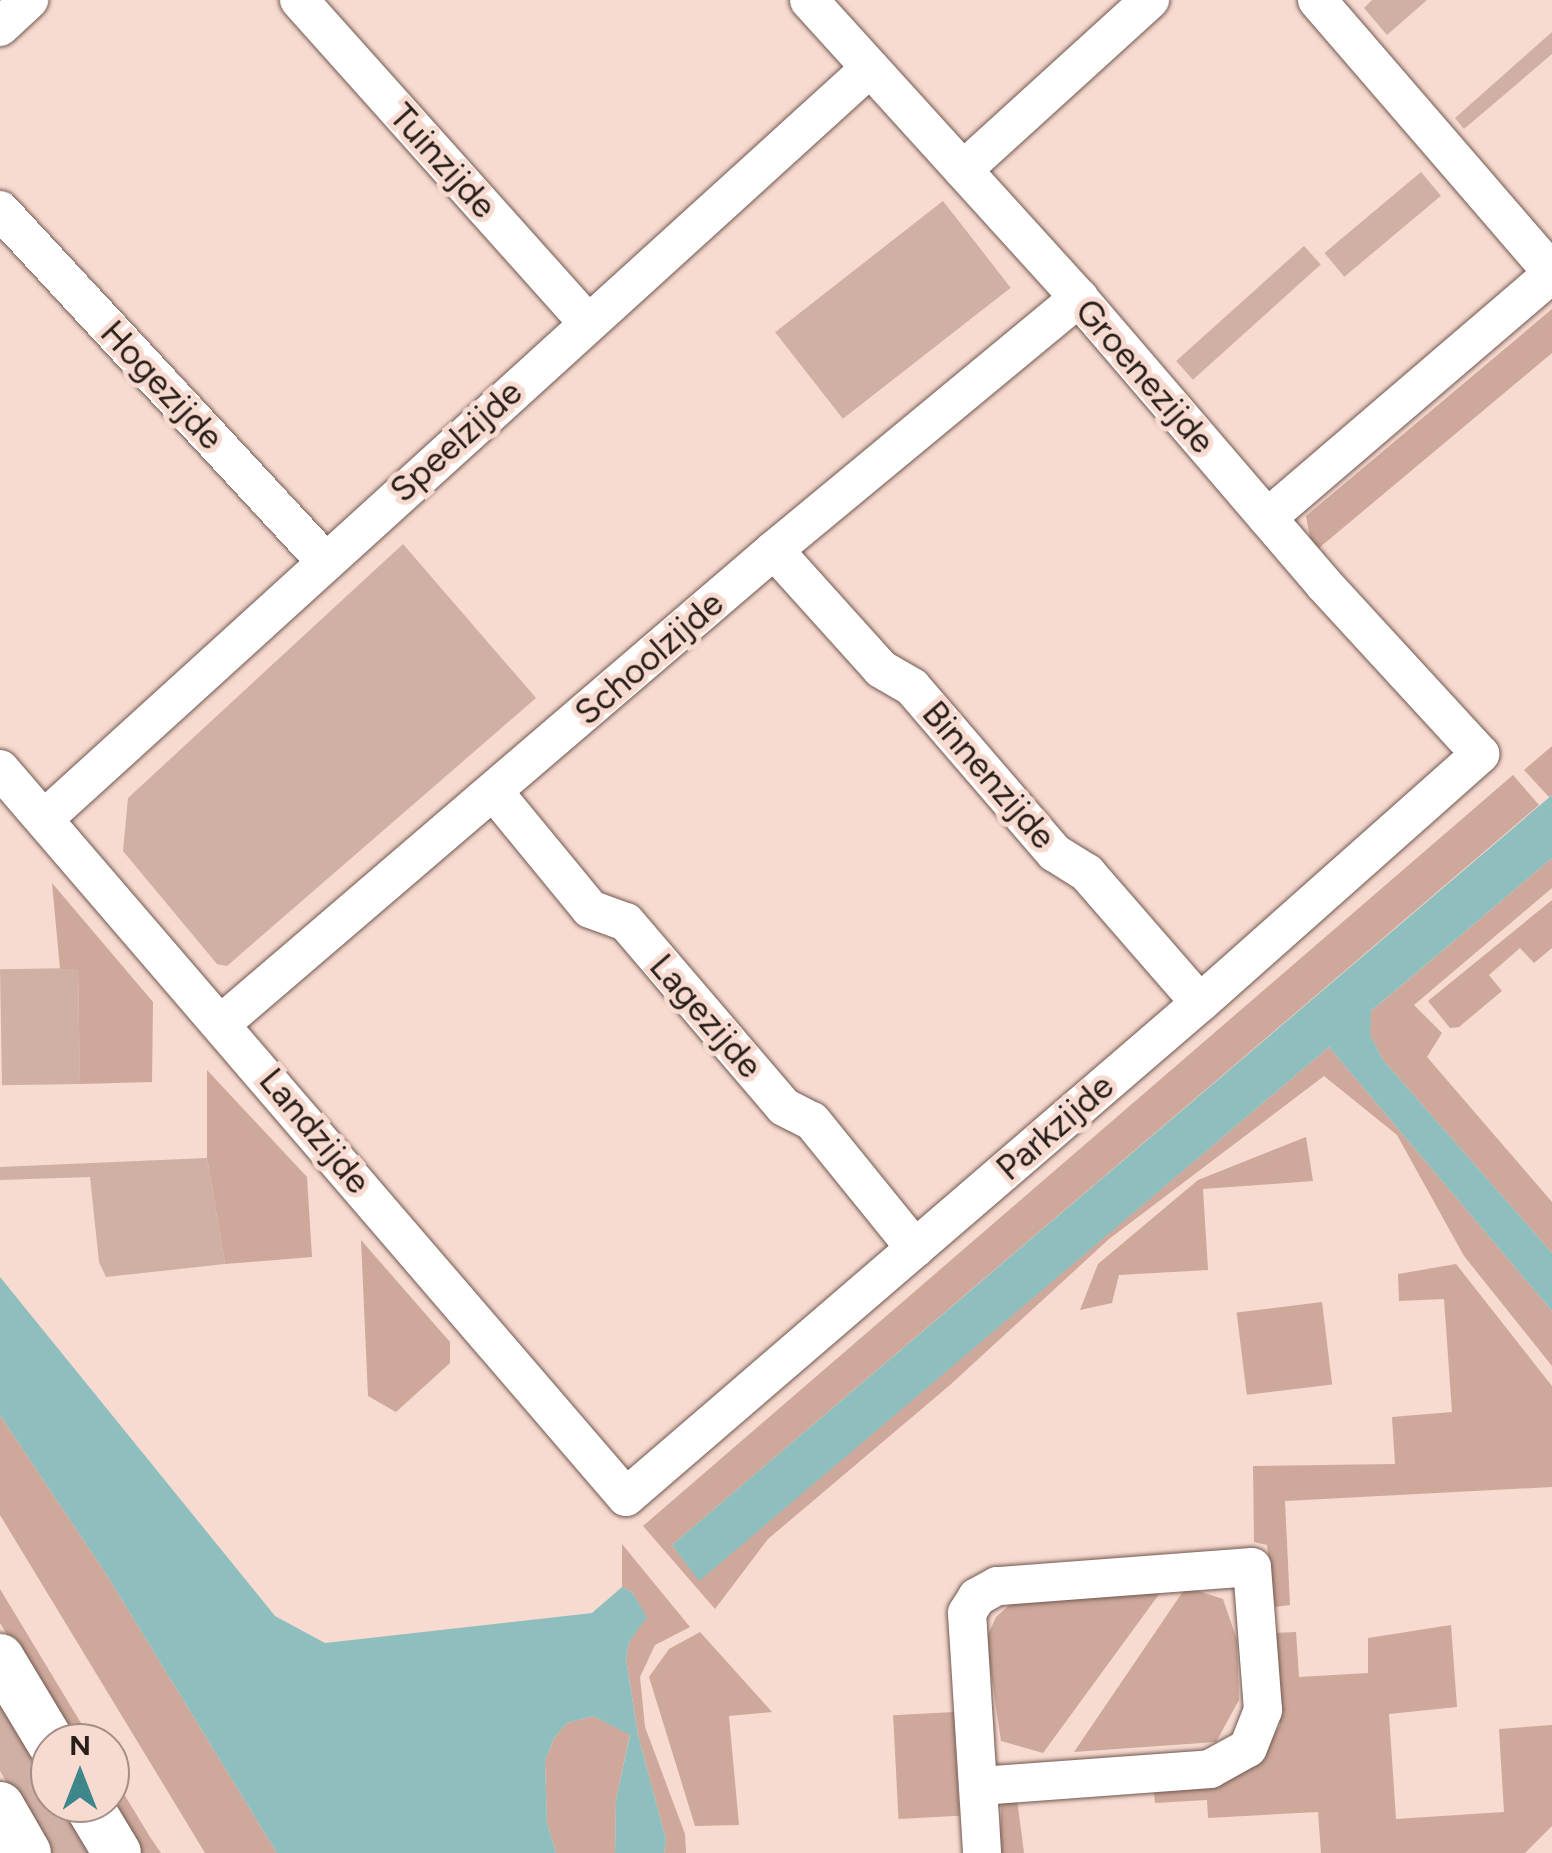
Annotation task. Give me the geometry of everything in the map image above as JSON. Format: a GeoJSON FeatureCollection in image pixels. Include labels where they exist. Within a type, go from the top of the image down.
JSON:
{"type":"FeatureCollection","features":[{"type":"Feature","properties":{"kind":"main road"},"geometry":{"type":"LineString","coordinates":[[0,1658],[39,1723]]}},
{"type":"Feature","properties":{"kind":"main road"},"geometry":{"type":"LineString","coordinates":[[0,1806],[27,1853]]}},
{"type":"Feature","properties":{"kind":"main road"},"geometry":{"type":"LineString","coordinates":[[99,1823],[117,1853]]}},
{"type":"Feature","properties":{"kind":"street"},"geometry":{"type":"LineString","coordinates":[[0,28],[29,0]]}},
{"type":"Feature","properties":{"kind":"street","name":"Tuinzijde"},"geometry":{"type":"LineString","coordinates":[[299,0],[588,323]]}},
{"type":"Feature","properties":{"kind":"street","name":"Groenezijde"},"geometry":{"type":"LineString","coordinates":[[809,0],[1480,754]]}},
{"type":"Feature","properties":{"kind":"street"},"geometry":{"type":"LineString","coordinates":[[1267,518],[1552,273],[1317,0]]}},
{"type":"Feature","properties":{"kind":"street"},"geometry":{"type":"LineString","coordinates":[[963,170],[1136,5]]}},
{"type":"Feature","properties":{"kind":"street","name":"Speelzijde"},"geometry":{"type":"LineString","coordinates":[[46,818],[324,560],[870,68]]}},
{"type":"Feature","properties":{"kind":"street","name":"Hogezijde"},"geometry":{"type":"LineString","coordinates":[[0,210],[324,560]]}},
{"type":"Feature","properties":{"kind":"street","name":"Schoolzijde"},"geometry":{"type":"LineString","coordinates":[[222,1023],[774,550],[1078,298]]}},
{"type":"Feature","properties":{"kind":"street","name":"Binnenzijde"},"geometry":{"type":"LineString","coordinates":[[774,550],[881,668],[912,688],[1055,854],[1087,873],[1200,1003]]}},
{"type":"Feature","properties":{"kind":"street","name":"Parkzijde"},"geometry":{"type":"LineString","coordinates":[[626,1497],[1200,1003],[1480,754]]}},
{"type":"Feature","properties":{"kind":"street","name":"Landzijde"},"geometry":{"type":"LineString","coordinates":[[0,770],[46,818],[626,1497]]}},
{"type":"Feature","properties":{"kind":"street","name":"Lagezijde"},"geometry":{"type":"LineString","coordinates":[[494,792],[590,910],[626,922],[784,1107],[812,1122],[915,1248]]}},
{"type":"Feature","properties":{"kind":"street"},"geometry":{"type":"LineString","coordinates":[[980,1786],[1210,1769],[1248,1748],[1263,1710],[1252,1567],[997,1586],[977,1597],[967,1613],[982,1853]]}},
{"type":"Feature","properties":{"kind":"shaded area"},"geometry":{"type":"Polygon","coordinates":[[[1372,0],[1427,0],[1387,35],[1364,8],[1372,0]]]}},
{"type":"Feature","properties":{"kind":"shaded area"},"geometry":{"type":"Polygon","coordinates":[[[1552,32],[1552,54],[1464,129],[1455,118],[1552,32]]]}},
{"type":"Feature","properties":{"kind":"shaded area"},"geometry":{"type":"Polygon","coordinates":[[[1421,172],[1441,196],[1344,277],[1324,253],[1421,172]]]}},
{"type":"Feature","properties":{"kind":"shaded area"},"geometry":{"type":"Polygon","coordinates":[[[943,201],[1011,288],[843,419],[775,332],[943,201]]]}},
{"type":"Feature","properties":{"kind":"shaded area"},"geometry":{"type":"Polygon","coordinates":[[[1304,246],[1321,265],[1193,380],[1176,361],[1304,246]]]}},
{"type":"Feature","properties":{"kind":"shaded area"},"geometry":{"type":"Polygon","coordinates":[[[1552,309],[1552,353],[1313,553],[1306,516],[1552,309]]]}},
{"type":"Feature","properties":{"kind":"shaded area"},"geometry":{"type":"Polygon","coordinates":[[[403,544],[536,698],[227,966],[217,964],[123,851],[128,798],[403,544]]]}},
{"type":"Feature","properties":{"kind":"shaded area"},"geometry":{"type":"Polygon","coordinates":[[[1552,746],[1552,795],[1549,797],[1524,770],[1552,746]]]}},
{"type":"Feature","properties":{"kind":"shaded area"},"geometry":{"type":"Polygon","coordinates":[[[1513,775],[1539,805],[672,1545],[699,1580],[1329,1047],[1552,1311],[1552,1366],[1464,1256],[1397,1135],[1324,1076],[1109,1239],[950,1385],[768,1539],[715,1609],[643,1526],[1513,775]]]}},
{"type":"Feature","properties":{"kind":"shaded area"},"geometry":{"type":"Polygon","coordinates":[[[1552,858],[1552,888],[1414,1005],[1442,1033],[1427,1057],[1552,1202],[1552,1253],[1383,1060],[1370,1035],[1370,1012],[1552,858]]]}},
{"type":"Feature","properties":{"kind":"shaded area"},"geometry":{"type":"Polygon","coordinates":[[[52,883],[153,1002],[152,1082],[80,1084],[78,969],[60,969],[52,883]]]}},
{"type":"Feature","properties":{"kind":"shaded area"},"geometry":{"type":"Polygon","coordinates":[[[1552,900],[1552,948],[1534,963],[1520,948],[1489,975],[1502,991],[1459,1027],[1450,1028],[1428,1001],[1552,900]]]}},
{"type":"Feature","properties":{"kind":"shaded area"},"geometry":{"type":"Polygon","coordinates":[[[78,968],[80,1084],[2,1085],[0,969],[78,968]]]}},
{"type":"Feature","properties":{"kind":"shaded area"},"geometry":{"type":"Polygon","coordinates":[[[207,1070],[307,1177],[312,1257],[225,1264],[207,1158],[207,1070]]]}},
{"type":"Feature","properties":{"kind":"shaded area"},"geometry":{"type":"Polygon","coordinates":[[[1306,1137],[1313,1181],[1203,1189],[1208,1270],[1119,1275],[1112,1303],[1080,1310],[1098,1264],[1198,1180],[1306,1137]]]}},
{"type":"Feature","properties":{"kind":"shaded area"},"geometry":{"type":"Polygon","coordinates":[[[207,1158],[225,1264],[106,1277],[99,1262],[90,1177],[0,1180],[0,1167],[207,1158]]]}},
{"type":"Feature","properties":{"kind":"shaded area"},"geometry":{"type":"Polygon","coordinates":[[[361,1240],[450,1342],[450,1363],[396,1412],[368,1396],[361,1240]]]}},
{"type":"Feature","properties":{"kind":"shaded area"},"geometry":{"type":"Polygon","coordinates":[[[1456,1264],[1552,1386],[1552,1487],[1285,1501],[1290,1605],[1275,1607],[1267,1545],[1254,1542],[1253,1466],[1395,1464],[1392,1417],[1452,1412],[1444,1299],[1399,1301],[1398,1274],[1456,1264]]]}},
{"type":"Feature","properties":{"kind":"shaded area"},"geometry":{"type":"Polygon","coordinates":[[[1322,1302],[1332,1384],[1247,1395],[1237,1312],[1322,1302]]]}},
{"type":"Feature","properties":{"kind":"shaded area"},"geometry":{"type":"Polygon","coordinates":[[[0,1415],[105,1572],[277,1853],[205,1853],[130,1729],[130,1723],[126,1723],[0,1515],[0,1415]]]}},
{"type":"Feature","properties":{"kind":"shaded area"},"geometry":{"type":"Polygon","coordinates":[[[622,1544],[690,1627],[655,1645],[640,1677],[645,1727],[685,1834],[686,1853],[664,1853],[666,1840],[638,1735],[626,1659],[629,1642],[646,1617],[632,1592],[622,1587],[622,1544]]]}},
{"type":"Feature","properties":{"kind":"shaded area"},"geometry":{"type":"Polygon","coordinates":[[[1165,1586],[1043,1753],[1001,1741],[986,1639],[996,1617],[1013,1602],[1165,1586]]]}},
{"type":"Feature","properties":{"kind":"shaded area"},"geometry":{"type":"Polygon","coordinates":[[[1186,1587],[1223,1599],[1237,1640],[1239,1700],[1216,1742],[1074,1752],[1186,1587]]]}},
{"type":"Feature","properties":{"kind":"shaded area"},"geometry":{"type":"Polygon","coordinates":[[[0,1589],[81,1723],[60,1723],[0,1623],[0,1589]]]}},
{"type":"Feature","properties":{"kind":"shaded area"},"geometry":{"type":"Polygon","coordinates":[[[1451,1625],[1457,1707],[1389,1714],[1396,1819],[1504,1812],[1499,1729],[1552,1725],[1552,1826],[1525,1853],[1321,1853],[1318,1812],[1208,1818],[1207,1800],[1155,1803],[1153,1785],[1219,1783],[1254,1767],[1280,1725],[1275,1633],[1296,1632],[1299,1677],[1368,1673],[1368,1638],[1451,1625]]]}},
{"type":"Feature","properties":{"kind":"shaded area"},"geometry":{"type":"Polygon","coordinates":[[[700,1632],[772,1712],[729,1716],[739,1825],[695,1826],[649,1677],[669,1649],[700,1632]]]}},
{"type":"Feature","properties":{"kind":"shaded area"},"geometry":{"type":"Polygon","coordinates":[[[0,1687],[30,1737],[30,1822],[0,1771],[0,1687]]]}},
{"type":"Feature","properties":{"kind":"shaded area"},"geometry":{"type":"Polygon","coordinates":[[[954,1712],[959,1816],[899,1819],[893,1715],[954,1712]]]}},
{"type":"Feature","properties":{"kind":"shaded area"},"geometry":{"type":"Polygon","coordinates":[[[593,1716],[630,1734],[616,1800],[615,1853],[556,1853],[547,1823],[545,1761],[554,1738],[567,1723],[593,1716]]]}},
{"type":"Feature","properties":{"kind":"shaded area"},"geometry":{"type":"Polygon","coordinates":[[[1002,1797],[1017,1799],[1024,1853],[999,1853],[1002,1797]]]}},
{"type":"Feature","properties":{"kind":"shaded area"},"geometry":{"type":"Polygon","coordinates":[[[130,1804],[161,1853],[138,1853],[121,1823],[130,1823],[130,1804]]]}},
{"type":"Feature","properties":{"kind":"shaded area"},"geometry":{"type":"Polygon","coordinates":[[[30,1823],[82,1823],[100,1853],[48,1853],[30,1823]]]}},
{"type":"Feature","properties":{"kind":"water"},"geometry":{"type":"Polygon","coordinates":[[[1552,795],[1552,858],[1371,1011],[1370,1035],[1383,1060],[1552,1253],[1552,1311],[1329,1047],[699,1581],[672,1545],[1552,795]]]}},
{"type":"Feature","properties":{"kind":"water"},"geometry":{"type":"Polygon","coordinates":[[[0,1277],[275,1616],[325,1643],[592,1613],[622,1587],[632,1592],[647,1617],[629,1642],[626,1659],[638,1735],[666,1840],[664,1853],[615,1853],[616,1800],[630,1735],[593,1716],[567,1723],[554,1738],[545,1761],[547,1823],[556,1853],[277,1853],[105,1572],[0,1415],[0,1277]]]}}]}
